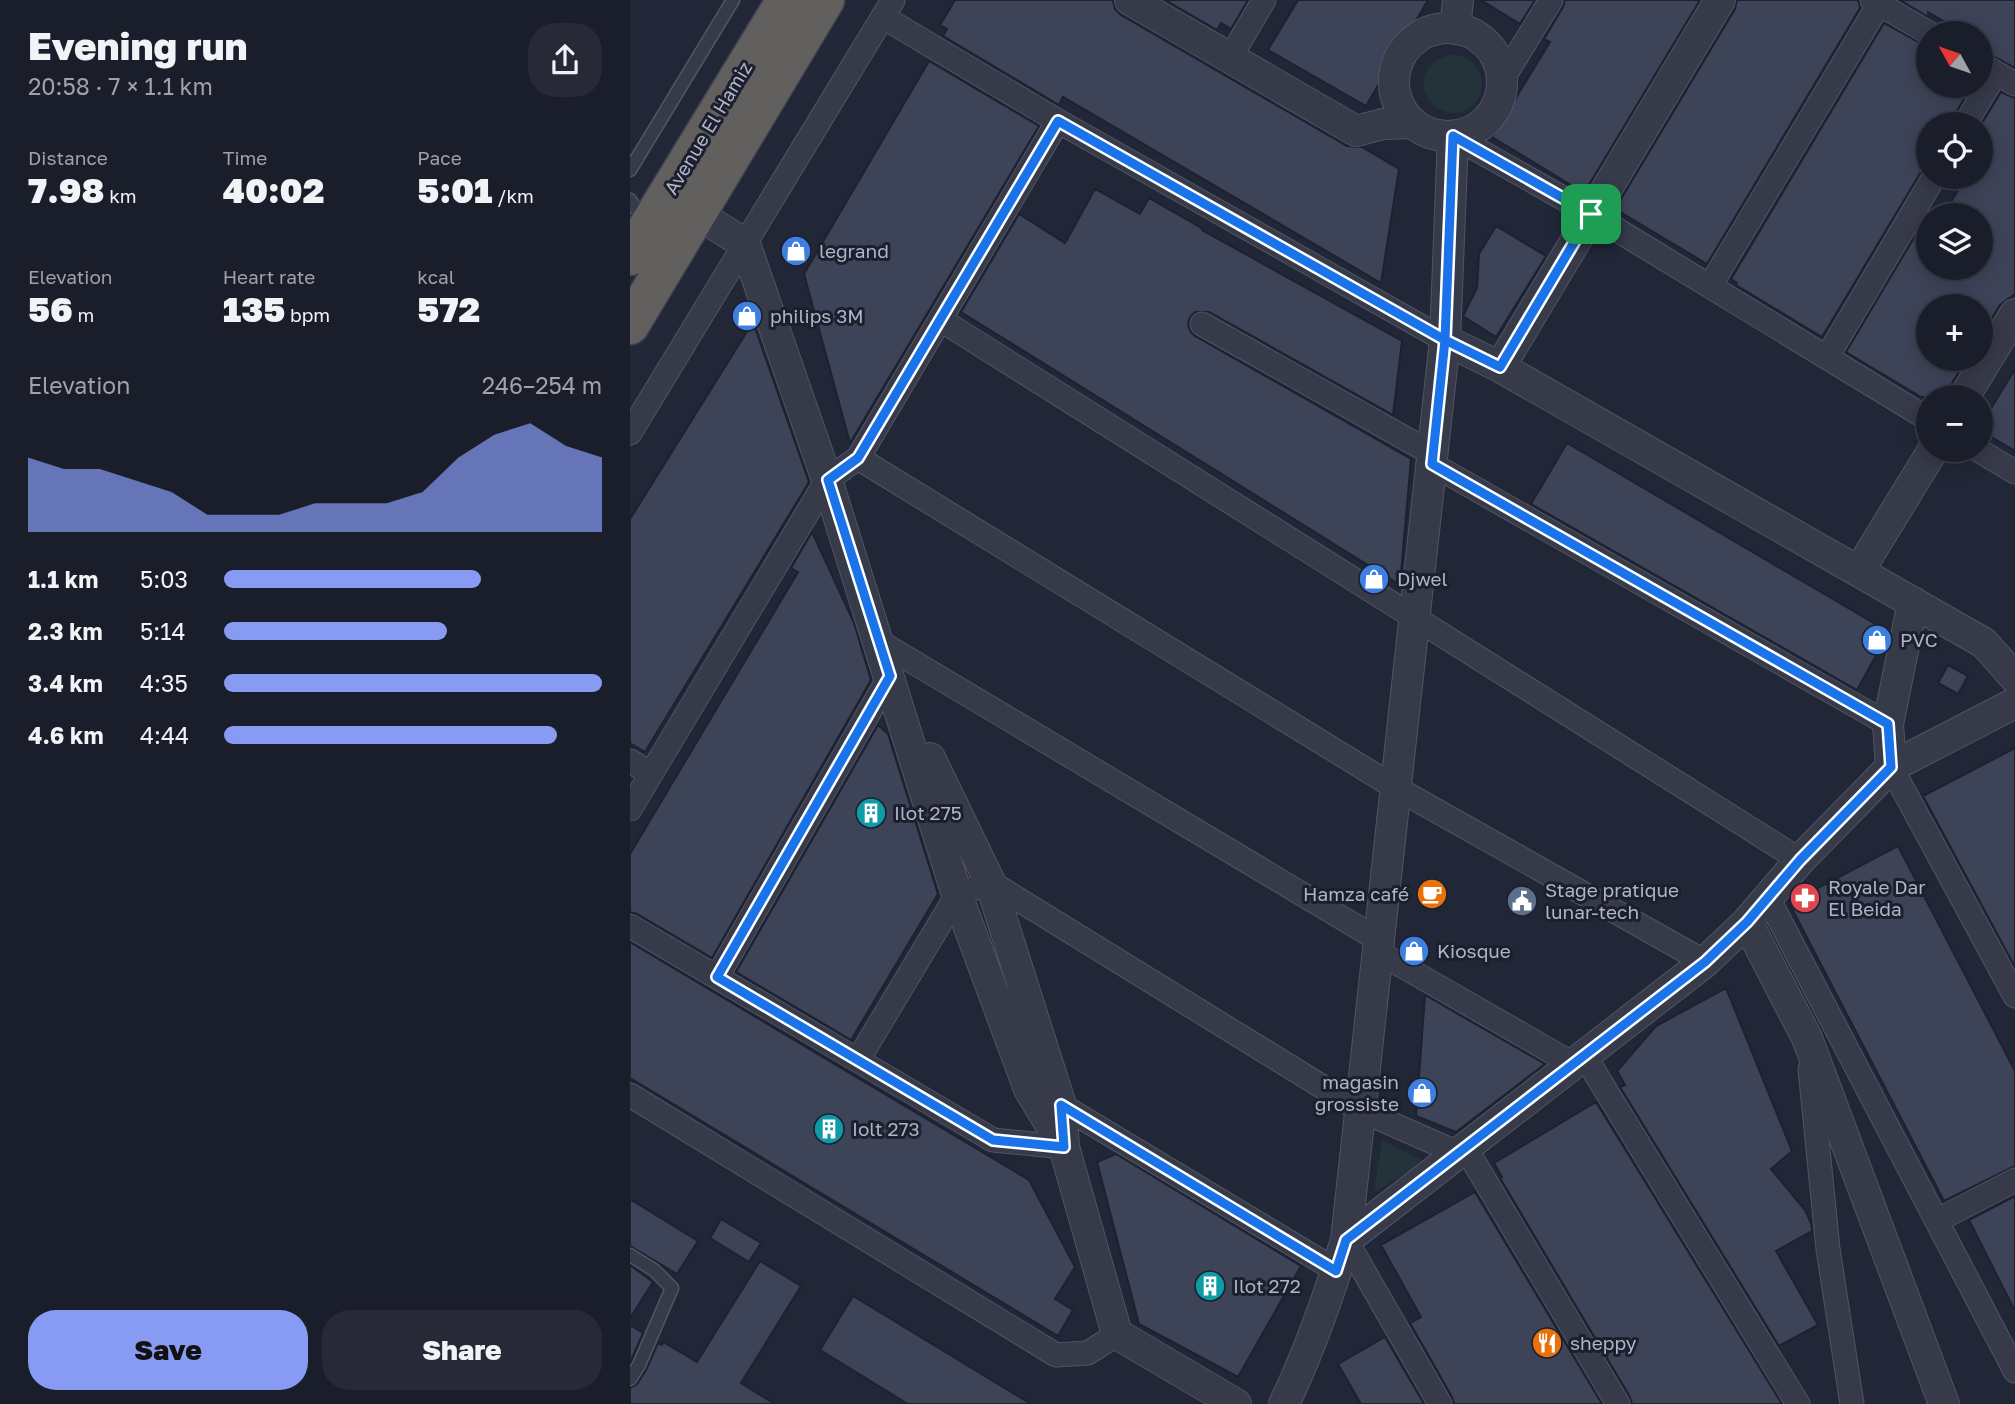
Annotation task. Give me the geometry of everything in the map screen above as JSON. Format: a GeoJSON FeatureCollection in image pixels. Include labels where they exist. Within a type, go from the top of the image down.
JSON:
{"type":"FeatureCollection","features":[{"type":"Feature","properties":{"kind":"highway","name":"Avenue El Hamiz"},"geometry":{"type":"LineString","coordinates":[[636,228],[786,0]]}},
{"type":"Feature","properties":{"kind":"highway"},"geometry":{"type":"LineString","coordinates":[[630,325],[825,0]]}},
{"type":"Feature","properties":{"kind":"street"},"geometry":{"type":"LineString","coordinates":[[1130,0],[1356,131],[1383,124],[1411,122]]}},
{"type":"Feature","properties":{"kind":"street"},"geometry":{"type":"LineString","coordinates":[[1230,58],[1264,0]]}},
{"type":"Feature","properties":{"kind":"street"},"geometry":{"type":"LineString","coordinates":[[1502,80],[1551,0]]}},
{"type":"Feature","properties":{"kind":"street"},"geometry":{"type":"LineString","coordinates":[[1500,367],[1720,0]]}},
{"type":"Feature","properties":{"kind":"street"},"geometry":{"type":"LineString","coordinates":[[1710,286],[1875,2],[1916,26]]}},
{"type":"Feature","properties":{"kind":"street"},"geometry":{"type":"LineString","coordinates":[[630,433],[888,9],[1058,121],[1445,340],[1500,367],[1984,643],[2015,678]]}},
{"type":"Feature","properties":{"kind":"street"},"geometry":{"type":"LineString","coordinates":[[1457,15],[1470,33],[1492,52],[1499,65],[1502,80],[1499,101],[1488,118],[1472,131],[1453,136],[1423,131],[1411,122],[1399,107],[1394,88],[1395,69],[1404,51],[1418,38],[1436,30],[1457,15]]}},
{"type":"Feature","properties":{"kind":"street"},"geometry":{"type":"LineString","coordinates":[[1973,112],[1997,74]]}},
{"type":"Feature","properties":{"kind":"street"},"geometry":{"type":"LineString","coordinates":[[630,809],[828,480],[858,458],[1058,121]]}},
{"type":"Feature","properties":{"kind":"street"},"geometry":{"type":"LineString","coordinates":[[1453,136],[1591,214],[1916,412]]}},
{"type":"Feature","properties":{"kind":"street"},"geometry":{"type":"LineString","coordinates":[[1284,1404],[1295,1381],[1346,1240],[1445,340],[1453,136]]}},
{"type":"Feature","properties":{"kind":"street"},"geometry":{"type":"LineString","coordinates":[[1827,357],[1927,189]]}},
{"type":"Feature","properties":{"kind":"street"},"geometry":{"type":"LineString","coordinates":[[696,213],[745,244],[828,480],[957,895],[1029,1089],[1064,1147]]}},
{"type":"Feature","properties":{"kind":"street"},"geometry":{"type":"LineString","coordinates":[[1972,385],[2015,314]]}},
{"type":"Feature","properties":{"kind":"street"},"geometry":{"type":"LineString","coordinates":[[941,320],[1800,860]]}},
{"type":"Feature","properties":{"kind":"street"},"geometry":{"type":"LineString","coordinates":[[1202,324],[1888,724]]}},
{"type":"Feature","properties":{"kind":"street"},"geometry":{"type":"LineString","coordinates":[[858,458],[1396,788],[1705,962]]}},
{"type":"Feature","properties":{"kind":"street"},"geometry":{"type":"LineString","coordinates":[[1993,459],[2015,472]]}},
{"type":"Feature","properties":{"kind":"street"},"geometry":{"type":"LineString","coordinates":[[1859,571],[1926,462]]}},
{"type":"Feature","properties":{"kind":"street"},"geometry":{"type":"LineString","coordinates":[[1913,602],[1888,724],[1891,767],[2015,996]]}},
{"type":"Feature","properties":{"kind":"street"},"geometry":{"type":"LineString","coordinates":[[878,641],[1378,946],[1579,1060],[1798,1404]]}},
{"type":"Feature","properties":{"kind":"street"},"geometry":{"type":"LineString","coordinates":[[890,676],[990,882],[1061,1105],[1064,1147],[1116,1334],[1236,1404]]}},
{"type":"Feature","properties":{"kind":"street"},"geometry":{"type":"LineString","coordinates":[[717,977],[890,676]]}},
{"type":"Feature","properties":{"kind":"street"},"geometry":{"type":"LineString","coordinates":[[1346,1240],[1705,962],[1747,922],[1800,860],[1891,767],[2015,703]]}},
{"type":"Feature","properties":{"kind":"street"},"geometry":{"type":"LineString","coordinates":[[630,761],[651,774]]}},
{"type":"Feature","properties":{"kind":"street"},"geometry":{"type":"LineString","coordinates":[[859,1060],[957,895],[990,882]]}},
{"type":"Feature","properties":{"kind":"street"},"geometry":{"type":"LineString","coordinates":[[990,882],[1360,1110],[1462,1150],[1618,1404]]}},
{"type":"Feature","properties":{"kind":"street"},"geometry":{"type":"LineString","coordinates":[[1768,898],[2015,1371]]}},
{"type":"Feature","properties":{"kind":"street"},"geometry":{"type":"LineString","coordinates":[[1747,922],[1807,1038],[1944,1404]]}},
{"type":"Feature","properties":{"kind":"street"},"geometry":{"type":"LineString","coordinates":[[630,926],[993,1140],[1064,1147]]}},
{"type":"Feature","properties":{"kind":"street"},"geometry":{"type":"LineString","coordinates":[[1807,1038],[1828,1249],[1852,1404]]}},
{"type":"Feature","properties":{"kind":"street"},"geometry":{"type":"LineString","coordinates":[[630,1095],[1056,1355],[1088,1353],[1116,1334]]}},
{"type":"Feature","properties":{"kind":"street"},"geometry":{"type":"LineString","coordinates":[[1061,1105],[1336,1271]]}},
{"type":"Feature","properties":{"kind":"street"},"geometry":{"type":"LineString","coordinates":[[1938,1220],[2015,1180]]}},
{"type":"Feature","properties":{"kind":"street"},"geometry":{"type":"LineString","coordinates":[[1346,1240],[1440,1404]]}},
{"type":"Feature","properties":{"kind":"lane"},"geometry":{"type":"LineString","coordinates":[[630,170],[733,0]]}},
{"type":"Feature","properties":{"kind":"lane"},"geometry":{"type":"LineString","coordinates":[[630,1255],[654,1270],[672,1288],[639,1365],[630,1379]]}},
{"type":"Feature","properties":{"kind":"shaded area"},"geometry":{"type":"Polygon","coordinates":[[[1453,55],[1464,57],[1477,68],[1482,84],[1480,95],[1469,108],[1453,113],[1442,111],[1429,100],[1424,84],[1426,73],[1437,60],[1453,55]]]}},
{"type":"Feature","properties":{"kind":"shaded area"},"geometry":{"type":"Polygon","coordinates":[[[1382,1140],[1426,1162],[1374,1192],[1382,1140]]]}},
{"type":"Feature","properties":{"kind":"building"},"geometry":{"type":"Polygon","coordinates":[[[955,0],[1113,0],[1115,9],[1121,15],[1347,146],[1362,147],[1399,169],[1381,283],[1063,97],[1059,105],[943,36],[947,29],[940,25],[955,0]]]}},
{"type":"Feature","properties":{"kind":"building"},"geometry":{"type":"Polygon","coordinates":[[[1165,0],[1248,0],[1231,29],[1221,23],[1217,30],[1165,0]]]}},
{"type":"Feature","properties":{"kind":"building"},"geometry":{"type":"Polygon","coordinates":[[[1298,0],[1428,0],[1366,106],[1268,50],[1298,0]]]}},
{"type":"Feature","properties":{"kind":"building"},"geometry":{"type":"Polygon","coordinates":[[[1481,0],[1535,0],[1520,24],[1481,0]]]}},
{"type":"Feature","properties":{"kind":"building"},"geometry":{"type":"Polygon","coordinates":[[[1565,0],[1700,0],[1584,193],[1492,137],[1550,42],[1544,39],[1565,0]]]}},
{"type":"Feature","properties":{"kind":"building"},"geometry":{"type":"Polygon","coordinates":[[[1737,0],[1858,0],[1860,8],[1707,264],[1615,209],[1735,9],[1737,0]]]}},
{"type":"Feature","properties":{"kind":"building"},"geometry":{"type":"Polygon","coordinates":[[[1900,0],[2015,0],[2015,68],[1993,56],[1993,21],[1943,21],[1928,12],[1928,17],[1900,0]]]}},
{"type":"Feature","properties":{"kind":"building"},"geometry":{"type":"Polygon","coordinates":[[[1884,23],[1916,40],[1916,98],[1965,98],[1956,112],[1916,112],[1916,180],[1822,337],[1736,285],[1731,279],[1884,23]]]}},
{"type":"Feature","properties":{"kind":"building"},"geometry":{"type":"Polygon","coordinates":[[[929,61],[1039,126],[850,443],[804,274],[929,61]]]}},
{"type":"Feature","properties":{"kind":"building"},"geometry":{"type":"Polygon","coordinates":[[[2001,92],[2015,98],[2015,294],[2000,305],[1993,316],[1993,294],[1916,294],[1916,371],[1960,371],[1951,385],[1916,385],[1916,394],[1846,352],[1916,234],[1916,280],[1993,280],[1993,203],[1950,203],[1959,189],[1993,189],[1993,112],[1989,112],[2001,92]]]}},
{"type":"Feature","properties":{"kind":"building"},"geometry":{"type":"Polygon","coordinates":[[[1095,189],[1140,214],[1149,198],[1402,341],[1393,415],[1209,312],[1195,312],[1188,323],[1195,336],[1411,459],[1400,585],[961,312],[1019,214],[1065,243],[1095,189]]]}},
{"type":"Feature","properties":{"kind":"building"},"geometry":{"type":"Polygon","coordinates":[[[1496,226],[1546,256],[1496,337],[1463,316],[1477,288],[1479,254],[1496,226]]]}},
{"type":"Feature","properties":{"kind":"building"},"geometry":{"type":"Polygon","coordinates":[[[753,322],[809,482],[645,752],[630,743],[630,519],[753,322]]]}},
{"type":"Feature","properties":{"kind":"building"},"geometry":{"type":"Polygon","coordinates":[[[2015,369],[2015,451],[1993,438],[1993,405],[2015,369]]]}},
{"type":"Feature","properties":{"kind":"building"},"geometry":{"type":"Polygon","coordinates":[[[1567,443],[1889,632],[1857,690],[1531,504],[1567,443]]]}},
{"type":"Feature","properties":{"kind":"building"},"geometry":{"type":"Polygon","coordinates":[[[812,532],[854,623],[871,680],[712,958],[630,912],[630,854],[798,572],[791,568],[812,532]]]}},
{"type":"Feature","properties":{"kind":"building"},"geometry":{"type":"Polygon","coordinates":[[[1948,665],[1968,676],[1958,694],[1938,683],[1948,665]]]}},
{"type":"Feature","properties":{"kind":"building","name":"Ilot 275"},"geometry":{"type":"Polygon","coordinates":[[[878,725],[888,734],[938,894],[851,1040],[736,972],[878,725]]]}},
{"type":"Feature","properties":{"kind":"building"},"geometry":{"type":"Polygon","coordinates":[[[2015,748],[2015,967],[1923,796],[2015,748]]]}},
{"type":"Feature","properties":{"kind":"building"},"geometry":{"type":"Polygon","coordinates":[[[1898,846],[2015,1071],[2015,1166],[1944,1201],[1789,903],[1898,846]]]}},
{"type":"Feature","properties":{"kind":"building","name":"Iolt 273"},"geometry":{"type":"Polygon","coordinates":[[[630,942],[1029,1180],[1075,1267],[1055,1299],[1073,1310],[1058,1336],[630,1078],[630,942]]]}},
{"type":"Feature","properties":{"kind":"building"},"geometry":{"type":"Polygon","coordinates":[[[1726,988],[1792,1151],[1771,1169],[1805,1210],[1811,1223],[1812,1231],[1776,1251],[1818,1325],[1779,1346],[1620,1087],[1625,1085],[1617,1071],[1656,1026],[1726,988]]]}},
{"type":"Feature","properties":{"kind":"building"},"geometry":{"type":"Polygon","coordinates":[[[1425,995],[1545,1064],[1456,1132],[1416,1116],[1425,995]]]}},
{"type":"Feature","properties":{"kind":"building"},"geometry":{"type":"Polygon","coordinates":[[[1596,1102],[1782,1404],[1632,1404],[1500,1178],[1502,1177],[1494,1163],[1596,1102]]]}},
{"type":"Feature","properties":{"kind":"building","name":"Ilot 272"},"geometry":{"type":"Polygon","coordinates":[[[1116,1154],[1301,1266],[1238,1377],[1139,1324],[1097,1162],[1116,1154]]]}},
{"type":"Feature","properties":{"kind":"building"},"geometry":{"type":"Polygon","coordinates":[[[1475,1192],[1602,1404],[1454,1404],[1410,1323],[1421,1317],[1381,1245],[1475,1192]]]}},
{"type":"Feature","properties":{"kind":"building"},"geometry":{"type":"Polygon","coordinates":[[[2015,1196],[2015,1311],[1969,1220],[2015,1196]]]}},
{"type":"Feature","properties":{"kind":"building"},"geometry":{"type":"Polygon","coordinates":[[[630,1199],[698,1241],[677,1274],[630,1246],[630,1199]]]}},
{"type":"Feature","properties":{"kind":"building"},"geometry":{"type":"Polygon","coordinates":[[[721,1219],[761,1243],[749,1262],[710,1238],[721,1219]]]}},
{"type":"Feature","properties":{"kind":"building"},"geometry":{"type":"Polygon","coordinates":[[[760,1261],[801,1286],[741,1383],[775,1404],[630,1404],[630,1388],[637,1384],[646,1370],[658,1343],[662,1345],[663,1342],[697,1362],[760,1261]]]}},
{"type":"Feature","properties":{"kind":"building"},"geometry":{"type":"Polygon","coordinates":[[[630,1265],[653,1282],[630,1318],[630,1265]]]}},
{"type":"Feature","properties":{"kind":"building"},"geometry":{"type":"Polygon","coordinates":[[[853,1296],[1031,1404],[908,1404],[820,1350],[853,1296]]]}},
{"type":"Feature","properties":{"kind":"building"},"geometry":{"type":"Polygon","coordinates":[[[630,1325],[643,1333],[630,1363],[630,1325]]]}},
{"type":"Feature","properties":{"kind":"building"},"geometry":{"type":"Polygon","coordinates":[[[1385,1337],[1424,1404],[1361,1404],[1338,1364],[1385,1337]]]}},
{"type":"Feature","properties":{"kind":"place","name":"legrand"},"geometry":{"type":"Point","coordinates":[796,251]}},
{"type":"Feature","properties":{"kind":"place","name":"philips 3M"},"geometry":{"type":"Point","coordinates":[747,316]}},
{"type":"Feature","properties":{"kind":"place","name":"Djwel"},"geometry":{"type":"Point","coordinates":[1374,579]}},
{"type":"Feature","properties":{"kind":"place","name":"PVC"},"geometry":{"type":"Point","coordinates":[1877,640]}},
{"type":"Feature","properties":{"kind":"place","name":"Ilot 275"},"geometry":{"type":"Point","coordinates":[871,813]}},
{"type":"Feature","properties":{"kind":"place","name":"Hamza café"},"geometry":{"type":"Point","coordinates":[1432,894]}},
{"type":"Feature","properties":{"kind":"place","name":"Royale Dar El Beida"},"geometry":{"type":"Point","coordinates":[1805,898]}},
{"type":"Feature","properties":{"kind":"place","name":"Stage pratique lunar-tech"},"geometry":{"type":"Point","coordinates":[1522,901]}},
{"type":"Feature","properties":{"kind":"place","name":"Kiosque"},"geometry":{"type":"Point","coordinates":[1414,951]}},
{"type":"Feature","properties":{"kind":"place","name":"magasin grossiste"},"geometry":{"type":"Point","coordinates":[1422,1093]}},
{"type":"Feature","properties":{"kind":"place","name":"Iolt 273"},"geometry":{"type":"Point","coordinates":[829,1129]}},
{"type":"Feature","properties":{"kind":"place","name":"Ilot 272"},"geometry":{"type":"Point","coordinates":[1210,1286]}},
{"type":"Feature","properties":{"kind":"place","name":"sheppy"},"geometry":{"type":"Point","coordinates":[1547,1343]}},
{"type":"Feature","properties":{"kind":"route"},"geometry":{"type":"LineString","coordinates":[[1591,214],[1453,136],[1445,340],[1432,464],[1888,724],[1891,767],[1800,860],[1747,922],[1705,962],[1346,1240],[1336,1271],[1061,1105],[1064,1147],[993,1140],[717,977],[890,676],[828,480],[858,458],[1058,121],[1445,340],[1500,367],[1591,214]]}}]}
